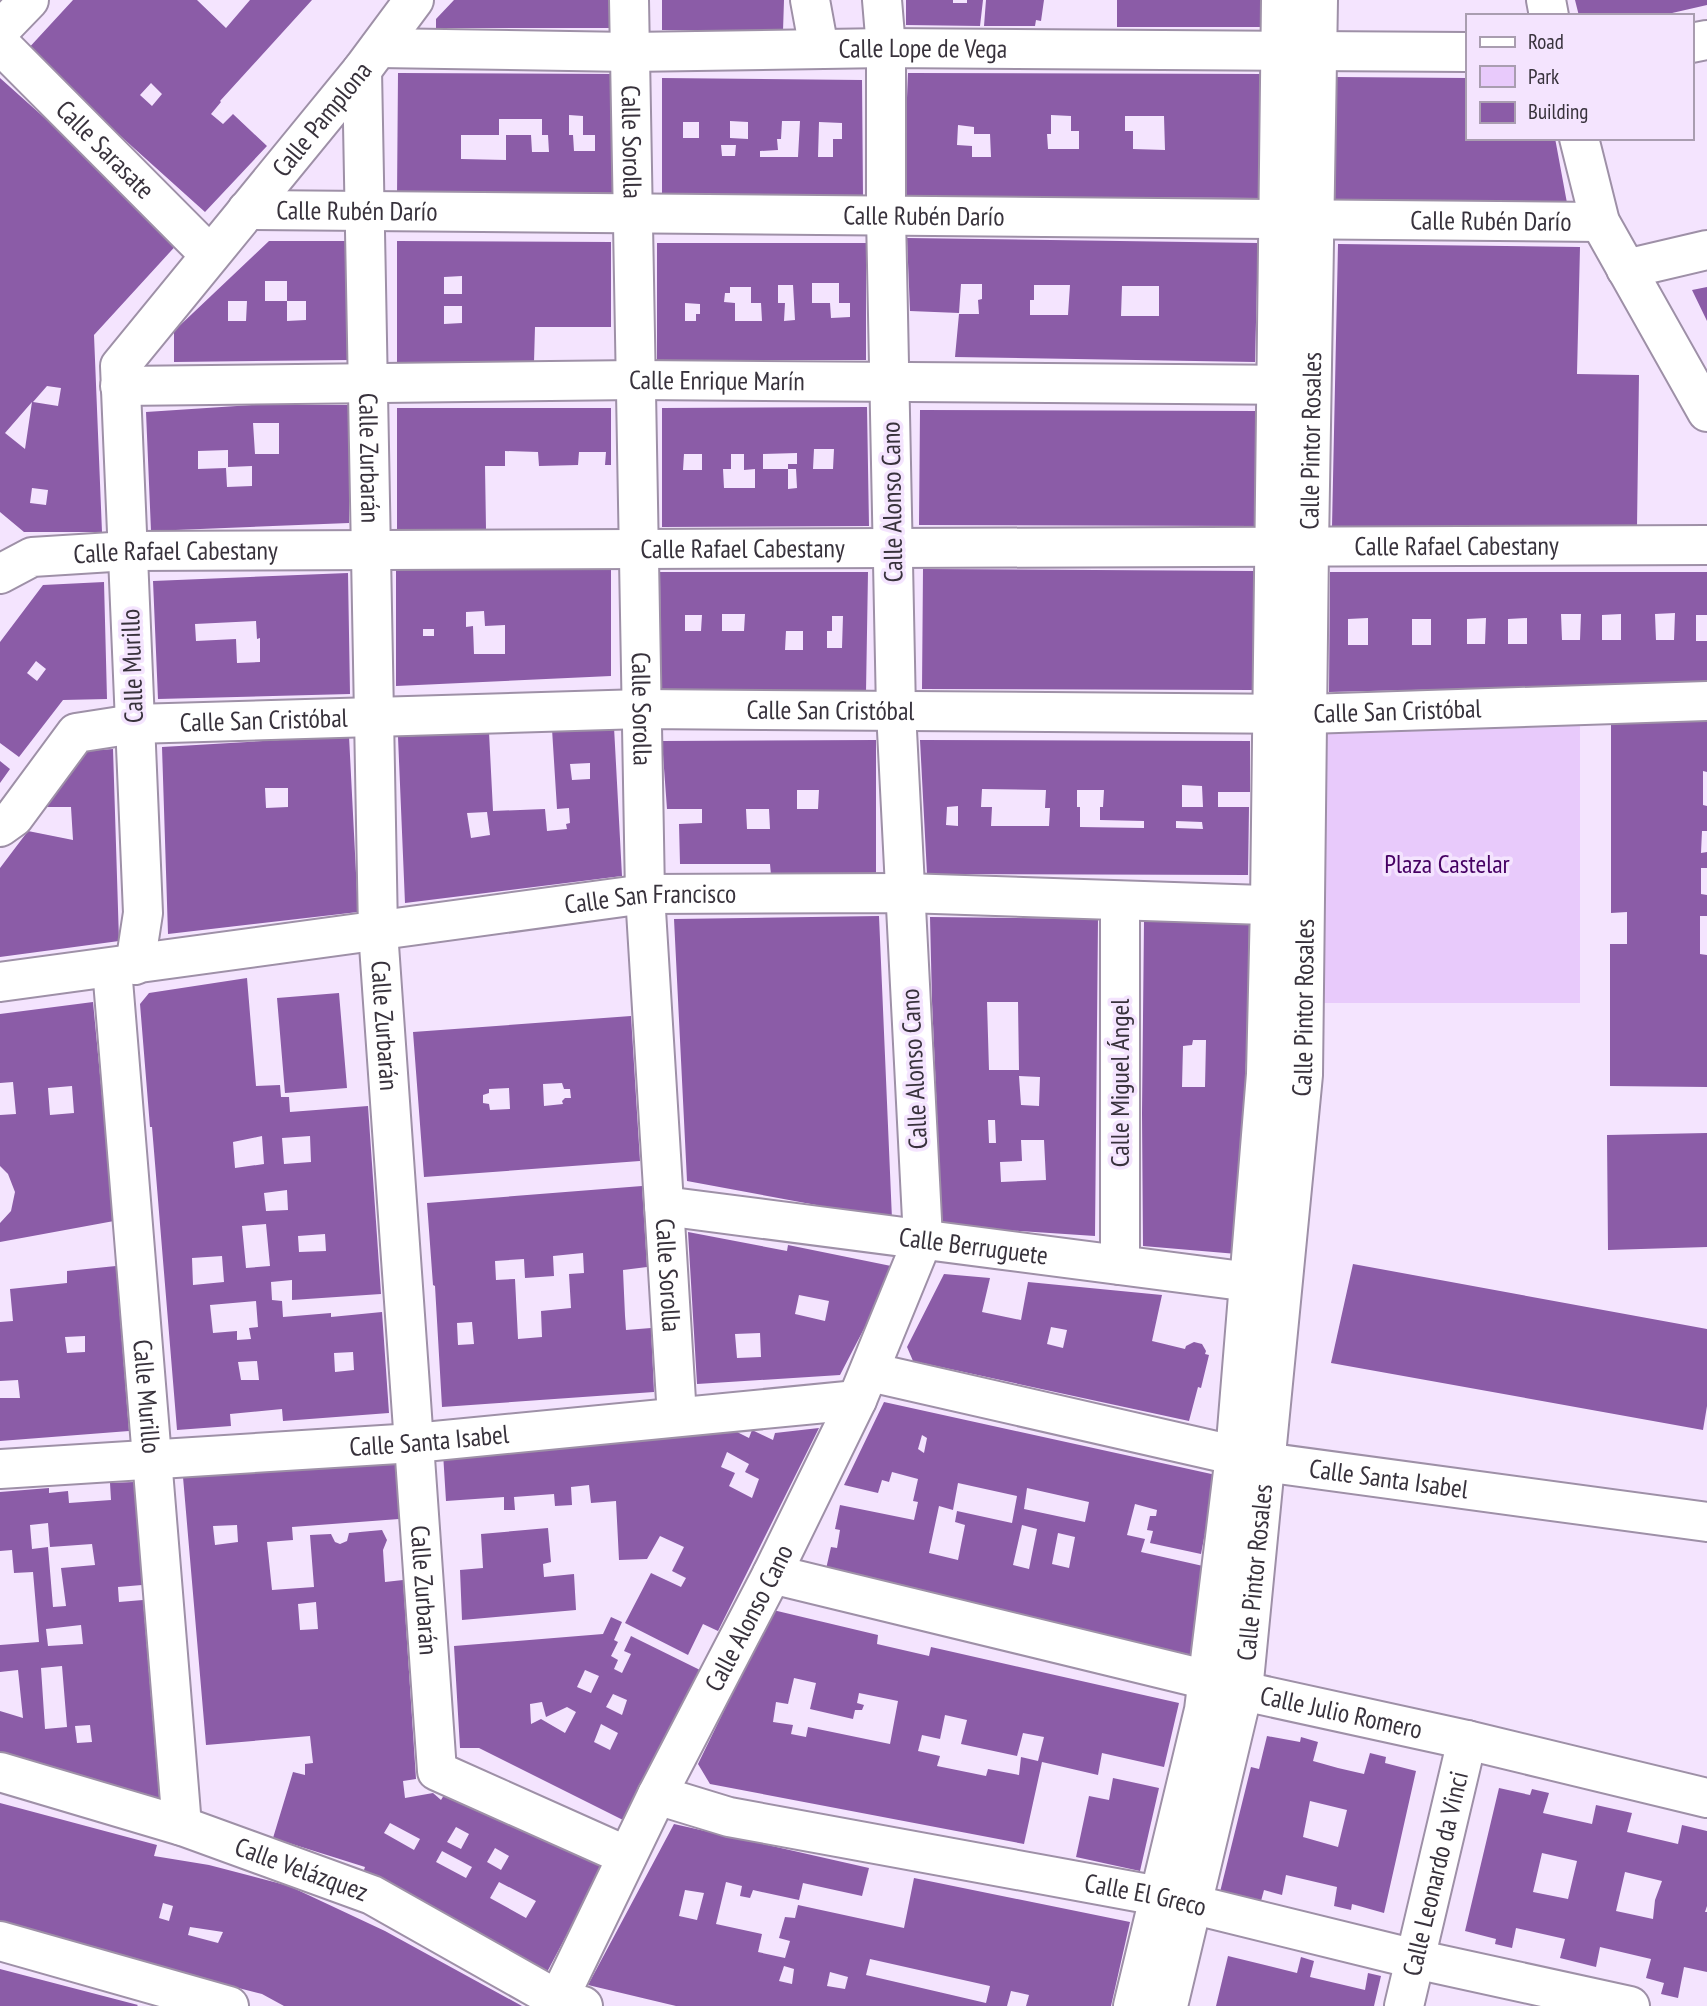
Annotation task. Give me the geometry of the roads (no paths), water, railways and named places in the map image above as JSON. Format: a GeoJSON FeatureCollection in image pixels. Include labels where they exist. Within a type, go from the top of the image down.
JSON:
{"type":"FeatureCollection","features":[{"type":"Feature","properties":{"kind":"street"},"geometry":{"type":"LineString","coordinates":[[0,30],[29,0]]}},
{"type":"Feature","properties":{"kind":"street","name":"Calle Pamplona"},"geometry":{"type":"LineString","coordinates":[[120,376],[210,255],[370,59],[414,0]]}},
{"type":"Feature","properties":{"kind":"street","name":"Calle Sorolla"},"geometry":{"type":"LineString","coordinates":[[629,0],[645,894],[677,1417]]}},
{"type":"Feature","properties":{"kind":"street"},"geometry":{"type":"LineString","coordinates":[[810,0],[819,48]]}},
{"type":"Feature","properties":{"kind":"street","name":"Calle Alonso Cano"},"geometry":{"type":"LineString","coordinates":[[566,2004],[627,1856],[772,1574],[864,1386],[923,1239],[896,710],[886,216],[886,48],[881,0]]}},
{"type":"Feature","properties":{"kind":"street","name":"Calle Pintor Rosales"},"geometry":{"type":"LineString","coordinates":[[1281,0],[1299,50]]}},
{"type":"Feature","properties":{"kind":"street","name":"Calle Pintor Rosales"},"geometry":{"type":"LineString","coordinates":[[1168,2006],[1177,1900],[1204,1710],[1225,1686],[1266,1284],[1266,1074],[1288,906],[1299,50],[1318,0]]}},
{"type":"Feature","properties":{"kind":"street","name":"Calle Sarasate"},"geometry":{"type":"LineString","coordinates":[[0,44],[210,255]]}},
{"type":"Feature","properties":{"kind":"street","name":"Calle Lope de Vega"},"geometry":{"type":"LineString","coordinates":[[370,59],[819,48],[1466,52]]}},
{"type":"Feature","properties":{"kind":"street","name":"Calle Zurbarán"},"geometry":{"type":"LineString","coordinates":[[370,59],[365,212],[378,932],[437,1771],[627,1856]]}},
{"type":"Feature","properties":{"kind":"street"},"geometry":{"type":"LineString","coordinates":[[1580,140],[1600,222],[1707,412]]}},
{"type":"Feature","properties":{"kind":"street","name":"Calle Rubén Darío"},"geometry":{"type":"LineString","coordinates":[[247,211],[1600,222]]}},
{"type":"Feature","properties":{"kind":"street"},"geometry":{"type":"LineString","coordinates":[[1626,270],[1707,250]]}},
{"type":"Feature","properties":{"kind":"street","name":"Calle Enrique Marín"},"geometry":{"type":"LineString","coordinates":[[120,376],[368,383],[636,380],[1294,385]]}},
{"type":"Feature","properties":{"kind":"street","name":"Calle Murillo"},"geometry":{"type":"LineString","coordinates":[[120,376],[143,913],[124,967],[152,1459],[182,1826]]}},
{"type":"Feature","properties":{"kind":"street","name":"Calle Rafael Cabestany"},"geometry":{"type":"LineString","coordinates":[[16,566],[128,551],[1707,545]]}},
{"type":"Feature","properties":{"kind":"street","name":"Calle San Cristóbal"},"geometry":{"type":"LineString","coordinates":[[0,827],[14,817],[76,733],[134,724],[642,709],[1290,714],[1707,701]]}},
{"type":"Feature","properties":{"kind":"street","name":"Calle San Francisco"},"geometry":{"type":"LineString","coordinates":[[0,982],[645,894],[905,893],[1288,906]]}},
{"type":"Feature","properties":{"kind":"street","name":"Calle Miguel Ángel"},"geometry":{"type":"LineString","coordinates":[[1120,901],[1120,1265]]}},
{"type":"Feature","properties":{"kind":"street","name":"Calle Berruguete"},"geometry":{"type":"LineString","coordinates":[[664,1206],[1266,1284]]}},
{"type":"Feature","properties":{"kind":"street","name":"Calle Santa Isabel"},"geometry":{"type":"LineString","coordinates":[[0,1469],[414,1443],[677,1417],[864,1386],[1250,1459],[1707,1522]]}},
{"type":"Feature","properties":{"kind":"street","name":"Calle Julio Romero"},"geometry":{"type":"LineString","coordinates":[[772,1574],[1225,1686],[1467,1740],[1707,1798]]}},
{"type":"Feature","properties":{"kind":"street","name":"Calle Leonardo da Vinci"},"geometry":{"type":"LineString","coordinates":[[1404,2006],[1467,1740]]}},
{"type":"Feature","properties":{"kind":"street","name":"Calle Velázquez"},"geometry":{"type":"LineString","coordinates":[[0,1772],[182,1826],[372,1895],[566,2004]]}},
{"type":"Feature","properties":{"kind":"street","name":"Calle El Greco"},"geometry":{"type":"LineString","coordinates":[[657,1794],[729,1817],[1177,1900],[1415,1959],[1630,2006]]}},
{"type":"Feature","properties":{"kind":"street","name":"Calle Pintor Rosales"},"geometry":{"type":"LineString","coordinates":[[1133,2006],[1177,1900]]}},
{"type":"Feature","properties":{"kind":"street"},"geometry":{"type":"LineString","coordinates":[[0,1941],[221,2005]]}},
{"type":"Feature","properties":{"kind":"park label","name":"Plaza Castelar"},"geometry":{"type":"Point","coordinates":[1447,864]}}]}
